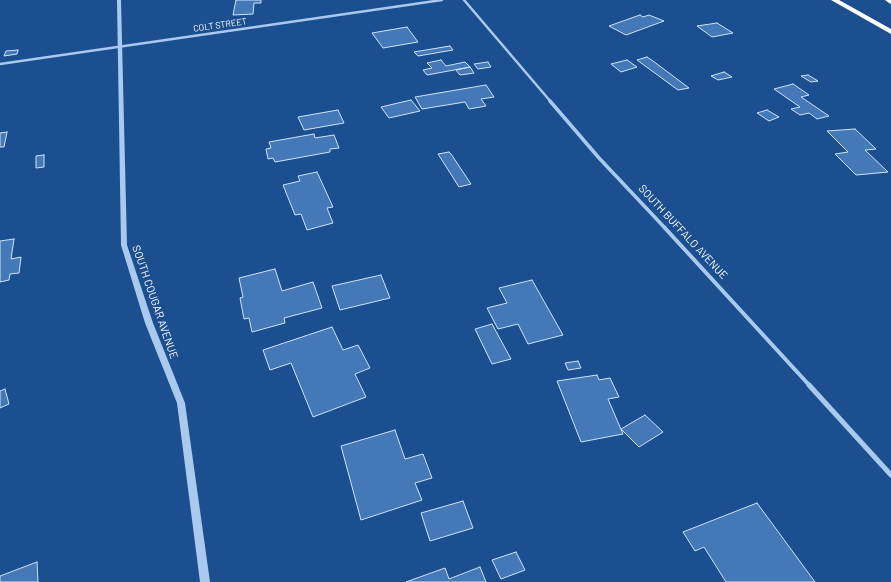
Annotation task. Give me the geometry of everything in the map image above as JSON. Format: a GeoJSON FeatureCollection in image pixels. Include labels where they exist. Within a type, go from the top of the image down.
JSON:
{"type":"FeatureCollection","features":[{"type":"Feature","properties":{"kind":"highway"},"geometry":{"type":"LineString","coordinates":[[834,0],[891,32]]}},
{"type":"Feature","properties":{"kind":"street","name":"SOUTH COUGAR AVENUE"},"geometry":{"type":"LineString","coordinates":[[119,0],[124,245],[149,323],[181,403],[205,582]]}},
{"type":"Feature","properties":{"kind":"street","name":"COLT STREET"},"geometry":{"type":"LineString","coordinates":[[0,64],[442,0]]}},
{"type":"Feature","properties":{"kind":"street","name":"SOUTH BUFFALO AVENUE"},"geometry":{"type":"LineString","coordinates":[[464,0],[599,158],[720,286],[891,475]]}},
{"type":"Feature","properties":{"kind":"building"},"geometry":{"type":"Polygon","coordinates":[[[236,0],[261,0],[261,3],[254,3],[253,14],[233,15],[236,0]]]}},
{"type":"Feature","properties":{"kind":"building"},"geometry":{"type":"Polygon","coordinates":[[[640,15],[643,17],[649,15],[664,21],[626,35],[609,26],[640,15]]]}},
{"type":"Feature","properties":{"kind":"building"},"geometry":{"type":"Polygon","coordinates":[[[717,23],[733,33],[712,37],[697,26],[717,23]]]}},
{"type":"Feature","properties":{"kind":"building"},"geometry":{"type":"Polygon","coordinates":[[[407,27],[418,42],[383,48],[372,33],[407,27]]]}},
{"type":"Feature","properties":{"kind":"building"},"geometry":{"type":"Polygon","coordinates":[[[450,46],[453,50],[418,56],[414,52],[450,46]]]}},
{"type":"Feature","properties":{"kind":"building"},"geometry":{"type":"Polygon","coordinates":[[[18,50],[17,54],[4,56],[6,51],[18,50]]]}},
{"type":"Feature","properties":{"kind":"building"},"geometry":{"type":"Polygon","coordinates":[[[647,57],[689,88],[678,90],[637,60],[647,57]]]}},
{"type":"Feature","properties":{"kind":"building"},"geometry":{"type":"Polygon","coordinates":[[[441,60],[446,66],[465,62],[470,67],[427,75],[423,70],[432,68],[427,63],[441,60]]]}},
{"type":"Feature","properties":{"kind":"building"},"geometry":{"type":"Polygon","coordinates":[[[627,60],[637,67],[621,72],[611,64],[627,60]]]}},
{"type":"Feature","properties":{"kind":"building"},"geometry":{"type":"Polygon","coordinates":[[[488,62],[491,67],[478,69],[474,64],[488,62]]]}},
{"type":"Feature","properties":{"kind":"building"},"geometry":{"type":"Polygon","coordinates":[[[470,67],[474,73],[460,75],[456,70],[470,67]]]}},
{"type":"Feature","properties":{"kind":"building"},"geometry":{"type":"Polygon","coordinates":[[[724,72],[732,77],[718,80],[711,76],[724,72]]]}},
{"type":"Feature","properties":{"kind":"building"},"geometry":{"type":"Polygon","coordinates":[[[808,75],[818,81],[811,82],[801,76],[808,75]]]}},
{"type":"Feature","properties":{"kind":"building"},"geometry":{"type":"Polygon","coordinates":[[[793,84],[809,95],[801,97],[829,116],[817,119],[809,113],[800,115],[791,109],[800,107],[774,89],[793,84]]]}},
{"type":"Feature","properties":{"kind":"building"},"geometry":{"type":"Polygon","coordinates":[[[486,85],[494,97],[481,99],[486,106],[469,109],[465,102],[422,109],[415,97],[486,85]]]}},
{"type":"Feature","properties":{"kind":"building"},"geometry":{"type":"Polygon","coordinates":[[[411,100],[420,111],[389,118],[381,107],[411,100]]]}},
{"type":"Feature","properties":{"kind":"building"},"geometry":{"type":"Polygon","coordinates":[[[338,110],[344,123],[304,130],[298,117],[338,110]]]}},
{"type":"Feature","properties":{"kind":"building"},"geometry":{"type":"Polygon","coordinates":[[[767,110],[779,117],[769,121],[757,113],[767,110]]]}},
{"type":"Feature","properties":{"kind":"building"},"geometry":{"type":"Polygon","coordinates":[[[855,129],[876,149],[865,150],[888,172],[856,175],[835,154],[848,152],[827,131],[855,129]]]}},
{"type":"Feature","properties":{"kind":"building"},"geometry":{"type":"Polygon","coordinates":[[[7,132],[4,147],[0,147],[0,133],[7,132]]]}},
{"type":"Feature","properties":{"kind":"building"},"geometry":{"type":"Polygon","coordinates":[[[314,134],[315,138],[334,135],[339,148],[330,149],[330,152],[275,162],[273,158],[268,159],[266,149],[271,148],[269,142],[314,134]]]}},
{"type":"Feature","properties":{"kind":"building"},"geometry":{"type":"Polygon","coordinates":[[[449,152],[471,184],[459,187],[438,154],[449,152]]]}},
{"type":"Feature","properties":{"kind":"building"},"geometry":{"type":"Polygon","coordinates":[[[44,155],[44,167],[36,168],[36,156],[44,155]]]}},
{"type":"Feature","properties":{"kind":"building"},"geometry":{"type":"Polygon","coordinates":[[[317,172],[333,207],[327,208],[333,223],[307,230],[301,214],[295,215],[283,185],[300,181],[298,176],[317,172]]]}},
{"type":"Feature","properties":{"kind":"building"},"geometry":{"type":"Polygon","coordinates":[[[14,239],[11,259],[21,257],[19,273],[10,274],[9,280],[0,282],[0,241],[14,239]]]}},
{"type":"Feature","properties":{"kind":"building"},"geometry":{"type":"Polygon","coordinates":[[[275,269],[282,291],[313,282],[322,308],[284,318],[285,323],[252,332],[249,318],[244,319],[240,298],[243,297],[239,278],[275,269]]]}},
{"type":"Feature","properties":{"kind":"building"},"geometry":{"type":"Polygon","coordinates":[[[381,275],[390,298],[340,310],[332,286],[381,275]]]}},
{"type":"Feature","properties":{"kind":"building"},"geometry":{"type":"Polygon","coordinates":[[[532,280],[563,335],[528,344],[518,324],[498,329],[487,308],[507,303],[499,288],[532,280]]]}},
{"type":"Feature","properties":{"kind":"building"},"geometry":{"type":"Polygon","coordinates":[[[492,324],[511,359],[492,364],[475,329],[492,324]]]}},
{"type":"Feature","properties":{"kind":"building"},"geometry":{"type":"Polygon","coordinates":[[[332,327],[343,350],[358,345],[370,368],[355,374],[366,397],[313,417],[291,363],[270,370],[263,350],[332,327]]]}},
{"type":"Feature","properties":{"kind":"building"},"geometry":{"type":"Polygon","coordinates":[[[578,361],[581,368],[568,370],[565,363],[578,361]]]}},
{"type":"Feature","properties":{"kind":"building"},"geometry":{"type":"Polygon","coordinates":[[[597,375],[599,380],[610,378],[619,397],[608,399],[623,434],[581,442],[557,381],[597,375]]]}},
{"type":"Feature","properties":{"kind":"building"},"geometry":{"type":"Polygon","coordinates":[[[5,389],[9,404],[0,408],[0,391],[5,389]]]}},
{"type":"Feature","properties":{"kind":"building"},"geometry":{"type":"Polygon","coordinates":[[[645,415],[663,432],[639,447],[621,429],[645,415]]]}},
{"type":"Feature","properties":{"kind":"building"},"geometry":{"type":"Polygon","coordinates":[[[395,430],[405,459],[423,454],[432,478],[415,483],[422,500],[361,520],[341,446],[395,430]]]}},
{"type":"Feature","properties":{"kind":"building"},"geometry":{"type":"Polygon","coordinates":[[[463,501],[473,528],[430,541],[421,513],[463,501]]]}},
{"type":"Feature","properties":{"kind":"building"},"geometry":{"type":"Polygon","coordinates":[[[757,503],[815,582],[726,582],[704,547],[695,551],[683,532],[757,503]]]}},
{"type":"Feature","properties":{"kind":"building"},"geometry":{"type":"Polygon","coordinates":[[[516,552],[525,570],[501,579],[492,560],[516,552]]]}},
{"type":"Feature","properties":{"kind":"building"},"geometry":{"type":"Polygon","coordinates":[[[37,562],[38,582],[0,582],[0,576],[37,562]]]}},
{"type":"Feature","properties":{"kind":"building"},"geometry":{"type":"Polygon","coordinates":[[[480,567],[486,582],[406,582],[445,568],[449,579],[480,567]]]}}]}
